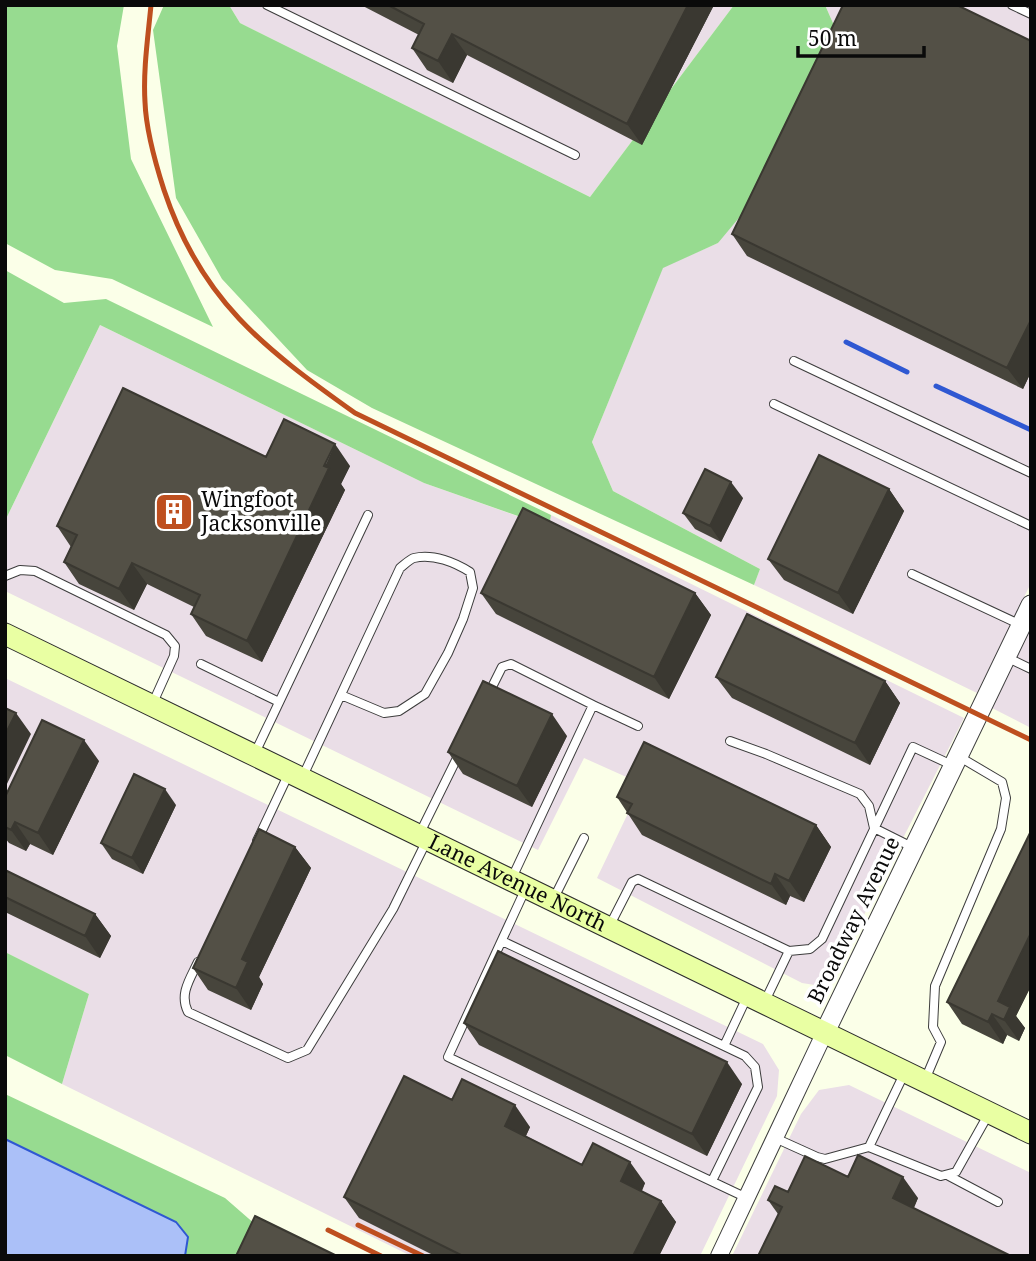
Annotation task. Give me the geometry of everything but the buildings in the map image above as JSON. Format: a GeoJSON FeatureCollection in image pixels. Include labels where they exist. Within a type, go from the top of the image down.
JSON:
{"type":"FeatureCollection","features":[{"type":"Feature","properties":{"kind":"main road","name":"Lane Avenue North"},"geometry":{"type":"LineString","coordinates":[[5,634],[1031,1133]]}},
{"type":"Feature","properties":{"kind":"street","name":"Broadway Avenue"},"geometry":{"type":"LineString","coordinates":[[719,1256],[1031,605]]}},
{"type":"Feature","properties":{"kind":"lane"},"geometry":{"type":"LineString","coordinates":[[267,5],[575,156]]}},
{"type":"Feature","properties":{"kind":"lane"},"geometry":{"type":"LineString","coordinates":[[1012,5],[1031,14]]}},
{"type":"Feature","properties":{"kind":"lane"},"geometry":{"type":"LineString","coordinates":[[794,361],[1031,473]]}},
{"type":"Feature","properties":{"kind":"lane"},"geometry":{"type":"LineString","coordinates":[[774,404],[1031,526]]}},
{"type":"Feature","properties":{"kind":"lane"},"geometry":{"type":"LineString","coordinates":[[253,756],[368,515]]}},
{"type":"Feature","properties":{"kind":"lane"},"geometry":{"type":"LineString","coordinates":[[255,844],[341,695],[400,568],[414,558],[437,558],[458,564],[470,572],[473,588],[463,619],[425,694],[399,712],[384,713],[341,695]]}},
{"type":"Feature","properties":{"kind":"lane"},"geometry":{"type":"LineString","coordinates":[[5,576],[20,570],[35,571],[166,635],[175,646],[174,656],[152,705]]}},
{"type":"Feature","properties":{"kind":"lane"},"geometry":{"type":"LineString","coordinates":[[912,574],[1021,625]]}},
{"type":"Feature","properties":{"kind":"lane"},"geometry":{"type":"LineString","coordinates":[[1006,657],[1031,669]]}},
{"type":"Feature","properties":{"kind":"lane"},"geometry":{"type":"LineString","coordinates":[[201,664],[279,702]]}},
{"type":"Feature","properties":{"kind":"lane"},"geometry":{"type":"LineString","coordinates":[[485,701],[502,667],[511,664],[638,726]]}},
{"type":"Feature","properties":{"kind":"lane"},"geometry":{"type":"LineString","coordinates":[[593,705],[519,884],[502,941],[448,1057],[747,1198]]}},
{"type":"Feature","properties":{"kind":"lane"},"geometry":{"type":"LineString","coordinates":[[730,741],[860,794],[869,806],[874,828]]}},
{"type":"Feature","properties":{"kind":"lane"},"geometry":{"type":"LineString","coordinates":[[203,952],[185,989],[183,1003],[188,1012],[288,1058],[307,1050],[393,909],[462,747]]}},
{"type":"Feature","properties":{"kind":"lane"},"geometry":{"type":"LineString","coordinates":[[609,927],[632,882],[638,879],[789,951],[810,949],[822,939],[913,747],[956,761],[1002,782],[1006,798],[1001,829],[935,986],[933,1027],[941,1042],[915,1076],[869,1147]]}},
{"type":"Feature","properties":{"kind":"lane"},"geometry":{"type":"LineString","coordinates":[[874,828],[914,848]]}},
{"type":"Feature","properties":{"kind":"lane"},"geometry":{"type":"LineString","coordinates":[[553,900],[584,838]]}},
{"type":"Feature","properties":{"kind":"lane"},"geometry":{"type":"LineString","coordinates":[[502,941],[745,1056],[755,1067],[758,1087],[712,1181]]}},
{"type":"Feature","properties":{"kind":"lane"},"geometry":{"type":"LineString","coordinates":[[724,1046],[789,951]]}},
{"type":"Feature","properties":{"kind":"lane"},"geometry":{"type":"LineString","coordinates":[[949,1176],[956,1172],[989,1112]]}},
{"type":"Feature","properties":{"kind":"lane"},"geometry":{"type":"LineString","coordinates":[[775,1138],[825,1159],[869,1147],[941,1176],[949,1176],[998,1202]]}},
{"type":"Feature","properties":{"kind":"shaded area"},"geometry":{"type":"Polygon","coordinates":[[[229,5],[734,5],[590,197],[240,23],[229,5]]]}},
{"type":"Feature","properties":{"kind":"shaded area"},"geometry":{"type":"Polygon","coordinates":[[[825,5],[1031,5],[1031,583],[977,693],[754,585],[760,569],[613,491],[592,442],[663,267],[718,243],[836,30],[825,5]]]}},
{"type":"Feature","properties":{"kind":"shaded area"},"geometry":{"type":"Polygon","coordinates":[[[100,325],[424,483],[548,527],[551,515],[964,718],[834,974],[821,986],[802,983],[597,878],[642,784],[584,758],[538,850],[5,591],[5,521],[100,325]]]}},
{"type":"Feature","properties":{"kind":"shaded area"},"geometry":{"type":"Polygon","coordinates":[[[1031,624],[1031,728],[992,708],[1031,624]]]}},
{"type":"Feature","properties":{"kind":"shaded area"},"geometry":{"type":"Polygon","coordinates":[[[5,678],[763,1044],[779,1070],[777,1096],[700,1256],[411,1256],[62,1084],[89,994],[5,952],[5,678]]]}},
{"type":"Feature","properties":{"kind":"shaded area"},"geometry":{"type":"Polygon","coordinates":[[[849,1085],[1031,1173],[1031,1256],[732,1256],[801,1114],[819,1090],[849,1085]]]}},
{"type":"Feature","properties":{"kind":"green space"},"geometry":{"type":"Polygon","coordinates":[[[5,5],[124,5],[117,46],[131,159],[213,327],[112,279],[55,270],[5,243],[5,5]]]}},
{"type":"Feature","properties":{"kind":"green space"},"geometry":{"type":"Polygon","coordinates":[[[164,5],[229,5],[240,23],[590,197],[734,5],[825,5],[836,30],[758,195],[718,243],[663,268],[592,442],[613,491],[760,569],[754,585],[372,408],[307,370],[222,279],[176,198],[153,30],[164,5]]]}},
{"type":"Feature","properties":{"kind":"green space"},"geometry":{"type":"Polygon","coordinates":[[[5,270],[64,303],[106,299],[551,515],[549,527],[424,483],[100,325],[5,521],[5,270]]]}},
{"type":"Feature","properties":{"kind":"green space"},"geometry":{"type":"Polygon","coordinates":[[[5,952],[89,994],[62,1084],[5,1055],[5,952]]]}},
{"type":"Feature","properties":{"kind":"green space"},"geometry":{"type":"Polygon","coordinates":[[[5,1094],[225,1198],[264,1232],[253,1256],[185,1256],[188,1237],[176,1222],[5,1139],[5,1094]]]}},
{"type":"Feature","properties":{"kind":"water"},"geometry":{"type":"Polygon","coordinates":[[[5,1139],[176,1222],[188,1237],[185,1256],[5,1256],[5,1139]]]}},
{"type":"Feature","properties":{"kind":"waterway"},"geometry":{"type":"LineString","coordinates":[[846,342],[907,372]]}},
{"type":"Feature","properties":{"kind":"waterway"},"geometry":{"type":"LineString","coordinates":[[936,386],[1031,430]]}},
{"type":"Feature","properties":{"kind":"railway"},"geometry":{"type":"LineString","coordinates":[[151,5],[145,102],[147,124],[164,190],[179,229],[197,263],[239,319],[264,343],[355,413],[1031,740]]}},
{"type":"Feature","properties":{"kind":"railway"},"geometry":{"type":"LineString","coordinates":[[358,1225],[423,1256]]}},
{"type":"Feature","properties":{"kind":"railway"},"geometry":{"type":"LineString","coordinates":[[328,1230],[381,1256]]}},
{"type":"Feature","properties":{"kind":"place","name":"Wingfoot Jacksonville"},"geometry":{"type":"Point","coordinates":[174,512]}}]}
